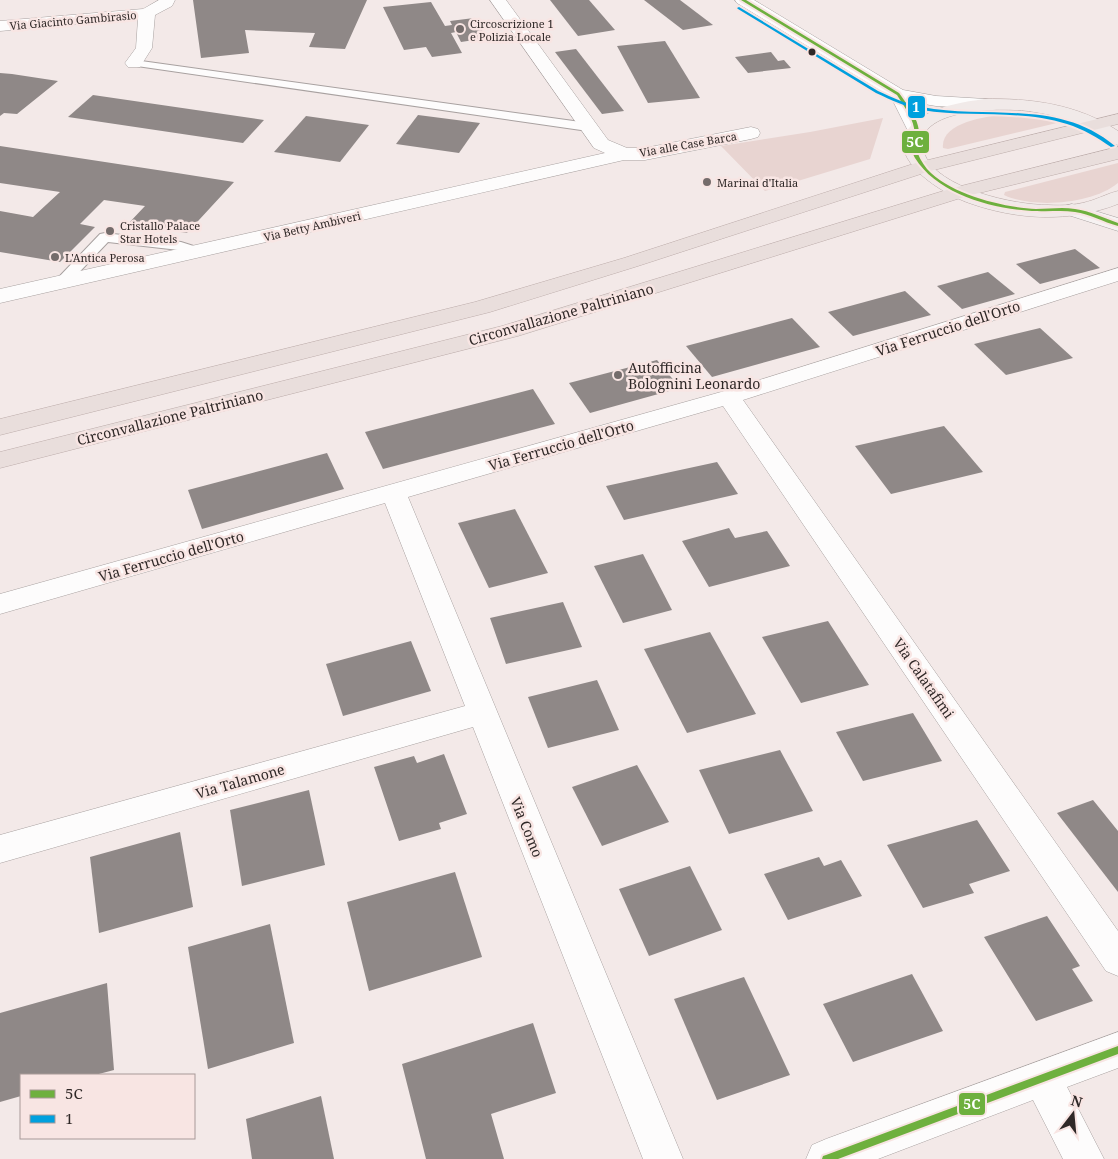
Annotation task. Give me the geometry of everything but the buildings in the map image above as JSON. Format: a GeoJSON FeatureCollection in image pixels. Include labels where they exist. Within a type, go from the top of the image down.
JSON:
{"type":"FeatureCollection","features":[{"type":"Feature","properties":{"kind":"highway"},"geometry":{"type":"LineString","coordinates":[[0,427],[482,306],[631,262],[923,167],[1118,119]]}},
{"type":"Feature","properties":{"kind":"highway","name":"Circonvallazione Paltriniano"},"geometry":{"type":"LineString","coordinates":[[0,460],[510,331],[960,192],[1118,153]]}},
{"type":"Feature","properties":{"kind":"highway"},"geometry":{"type":"LineString","coordinates":[[0,413],[367,323],[412,324]]}},
{"type":"Feature","properties":{"kind":"main road"},"geometry":{"type":"LineString","coordinates":[[1118,139],[1094,124],[1042,108],[1013,104],[986,104],[962,107],[943,113],[925,122],[917,131],[913,147],[923,167],[939,180],[960,192],[990,202],[1020,209],[1047,211],[1072,210],[1094,206],[1118,197]]}},
{"type":"Feature","properties":{"kind":"street"},"geometry":{"type":"LineString","coordinates":[[134,63],[144,48],[147,13],[168,0]]}},
{"type":"Feature","properties":{"kind":"street"},"geometry":{"type":"LineString","coordinates":[[498,0],[601,144],[624,154]]}},
{"type":"Feature","properties":{"kind":"street"},"geometry":{"type":"LineString","coordinates":[[743,0],[898,94],[936,101],[986,104]]}},
{"type":"Feature","properties":{"kind":"street","name":"Via Giacinto Gambirasio"},"geometry":{"type":"LineString","coordinates":[[0,26],[147,13]]}},
{"type":"Feature","properties":{"kind":"street"},"geometry":{"type":"LineString","coordinates":[[898,94],[912,117],[917,131]]}},
{"type":"Feature","properties":{"kind":"street","name":"Via alle Case Barca"},"geometry":{"type":"LineString","coordinates":[[624,154],[645,154],[751,132]]}},
{"type":"Feature","properties":{"kind":"street","name":"Via Betty Ambiveri"},"geometry":{"type":"LineString","coordinates":[[0,296],[624,154]]}},
{"type":"Feature","properties":{"kind":"street"},"geometry":{"type":"LineString","coordinates":[[1072,210],[1118,225]]}},
{"type":"Feature","properties":{"kind":"street","name":"Via Ferruccio dell'Orto"},"geometry":{"type":"LineString","coordinates":[[0,604],[729,397],[1118,274]]}},
{"type":"Feature","properties":{"kind":"street","name":"Via Calatafimi"},"geometry":{"type":"LineString","coordinates":[[729,397],[1118,960]]}},
{"type":"Feature","properties":{"kind":"street","name":"Via Como"},"geometry":{"type":"LineString","coordinates":[[394,493],[481,713],[663,1159]]}},
{"type":"Feature","properties":{"kind":"street","name":"Via Talamone"},"geometry":{"type":"LineString","coordinates":[[0,849],[481,713]]}},
{"type":"Feature","properties":{"kind":"street"},"geometry":{"type":"LineString","coordinates":[[826,1159],[1118,1050]]}},
{"type":"Feature","properties":{"kind":"street"},"geometry":{"type":"LineString","coordinates":[[1042,1078],[1084,1159]]}},
{"type":"Feature","properties":{"kind":"lane"},"geometry":{"type":"LineString","coordinates":[[134,63],[588,126]]}},
{"type":"Feature","properties":{"kind":"lane"},"geometry":{"type":"LineString","coordinates":[[62,282],[105,237],[181,246],[198,252]]}},
{"type":"Feature","properties":{"kind":"shaded area"},"geometry":{"type":"Polygon","coordinates":[[[1003,115],[1030,115],[1061,122],[948,149],[943,148],[944,139],[949,132],[965,122],[1003,115]]]}},
{"type":"Feature","properties":{"kind":"shaded area"},"geometry":{"type":"Polygon","coordinates":[[[883,118],[870,159],[765,191],[721,146],[810,132],[883,118]]]}},
{"type":"Feature","properties":{"kind":"shaded area"},"geometry":{"type":"Polygon","coordinates":[[[1118,163],[1118,183],[1094,196],[1079,200],[1046,203],[1031,202],[1004,195],[1005,192],[1118,163]]]}},
{"type":"Feature","properties":{"kind":"transit line","name":"5C"},"geometry":{"type":"LineString","coordinates":[[743,0],[898,94],[913,117],[916,127],[915,153],[926,170],[938,180],[953,189],[987,202],[1021,209],[1076,211],[1118,225]]}},
{"type":"Feature","properties":{"kind":"transit line","name":"1"},"geometry":{"type":"LineString","coordinates":[[739,8],[877,92],[899,102],[922,108],[946,111],[1042,117],[1078,126],[1113,146]]}},
{"type":"Feature","properties":{"kind":"transit line","name":"5C"},"geometry":{"type":"LineString","coordinates":[[826,1159],[1118,1050]]}},
{"type":"Feature","properties":{"kind":"place","name":"Circoscrizione 1 e Polizia Locale"},"geometry":{"type":"Point","coordinates":[460,29]}},
{"type":"Feature","properties":{"kind":"place","name":"Marinai d'Italia"},"geometry":{"type":"Point","coordinates":[707,182]}},
{"type":"Feature","properties":{"kind":"place","name":"Cristallo Palace Star Hotels"},"geometry":{"type":"Point","coordinates":[110,231]}},
{"type":"Feature","properties":{"kind":"place","name":"L'Antica Perosa"},"geometry":{"type":"Point","coordinates":[55,257]}},
{"type":"Feature","properties":{"kind":"place","name":"Autofficina Bolognini Leonardo"},"geometry":{"type":"Point","coordinates":[618,375]}}]}
